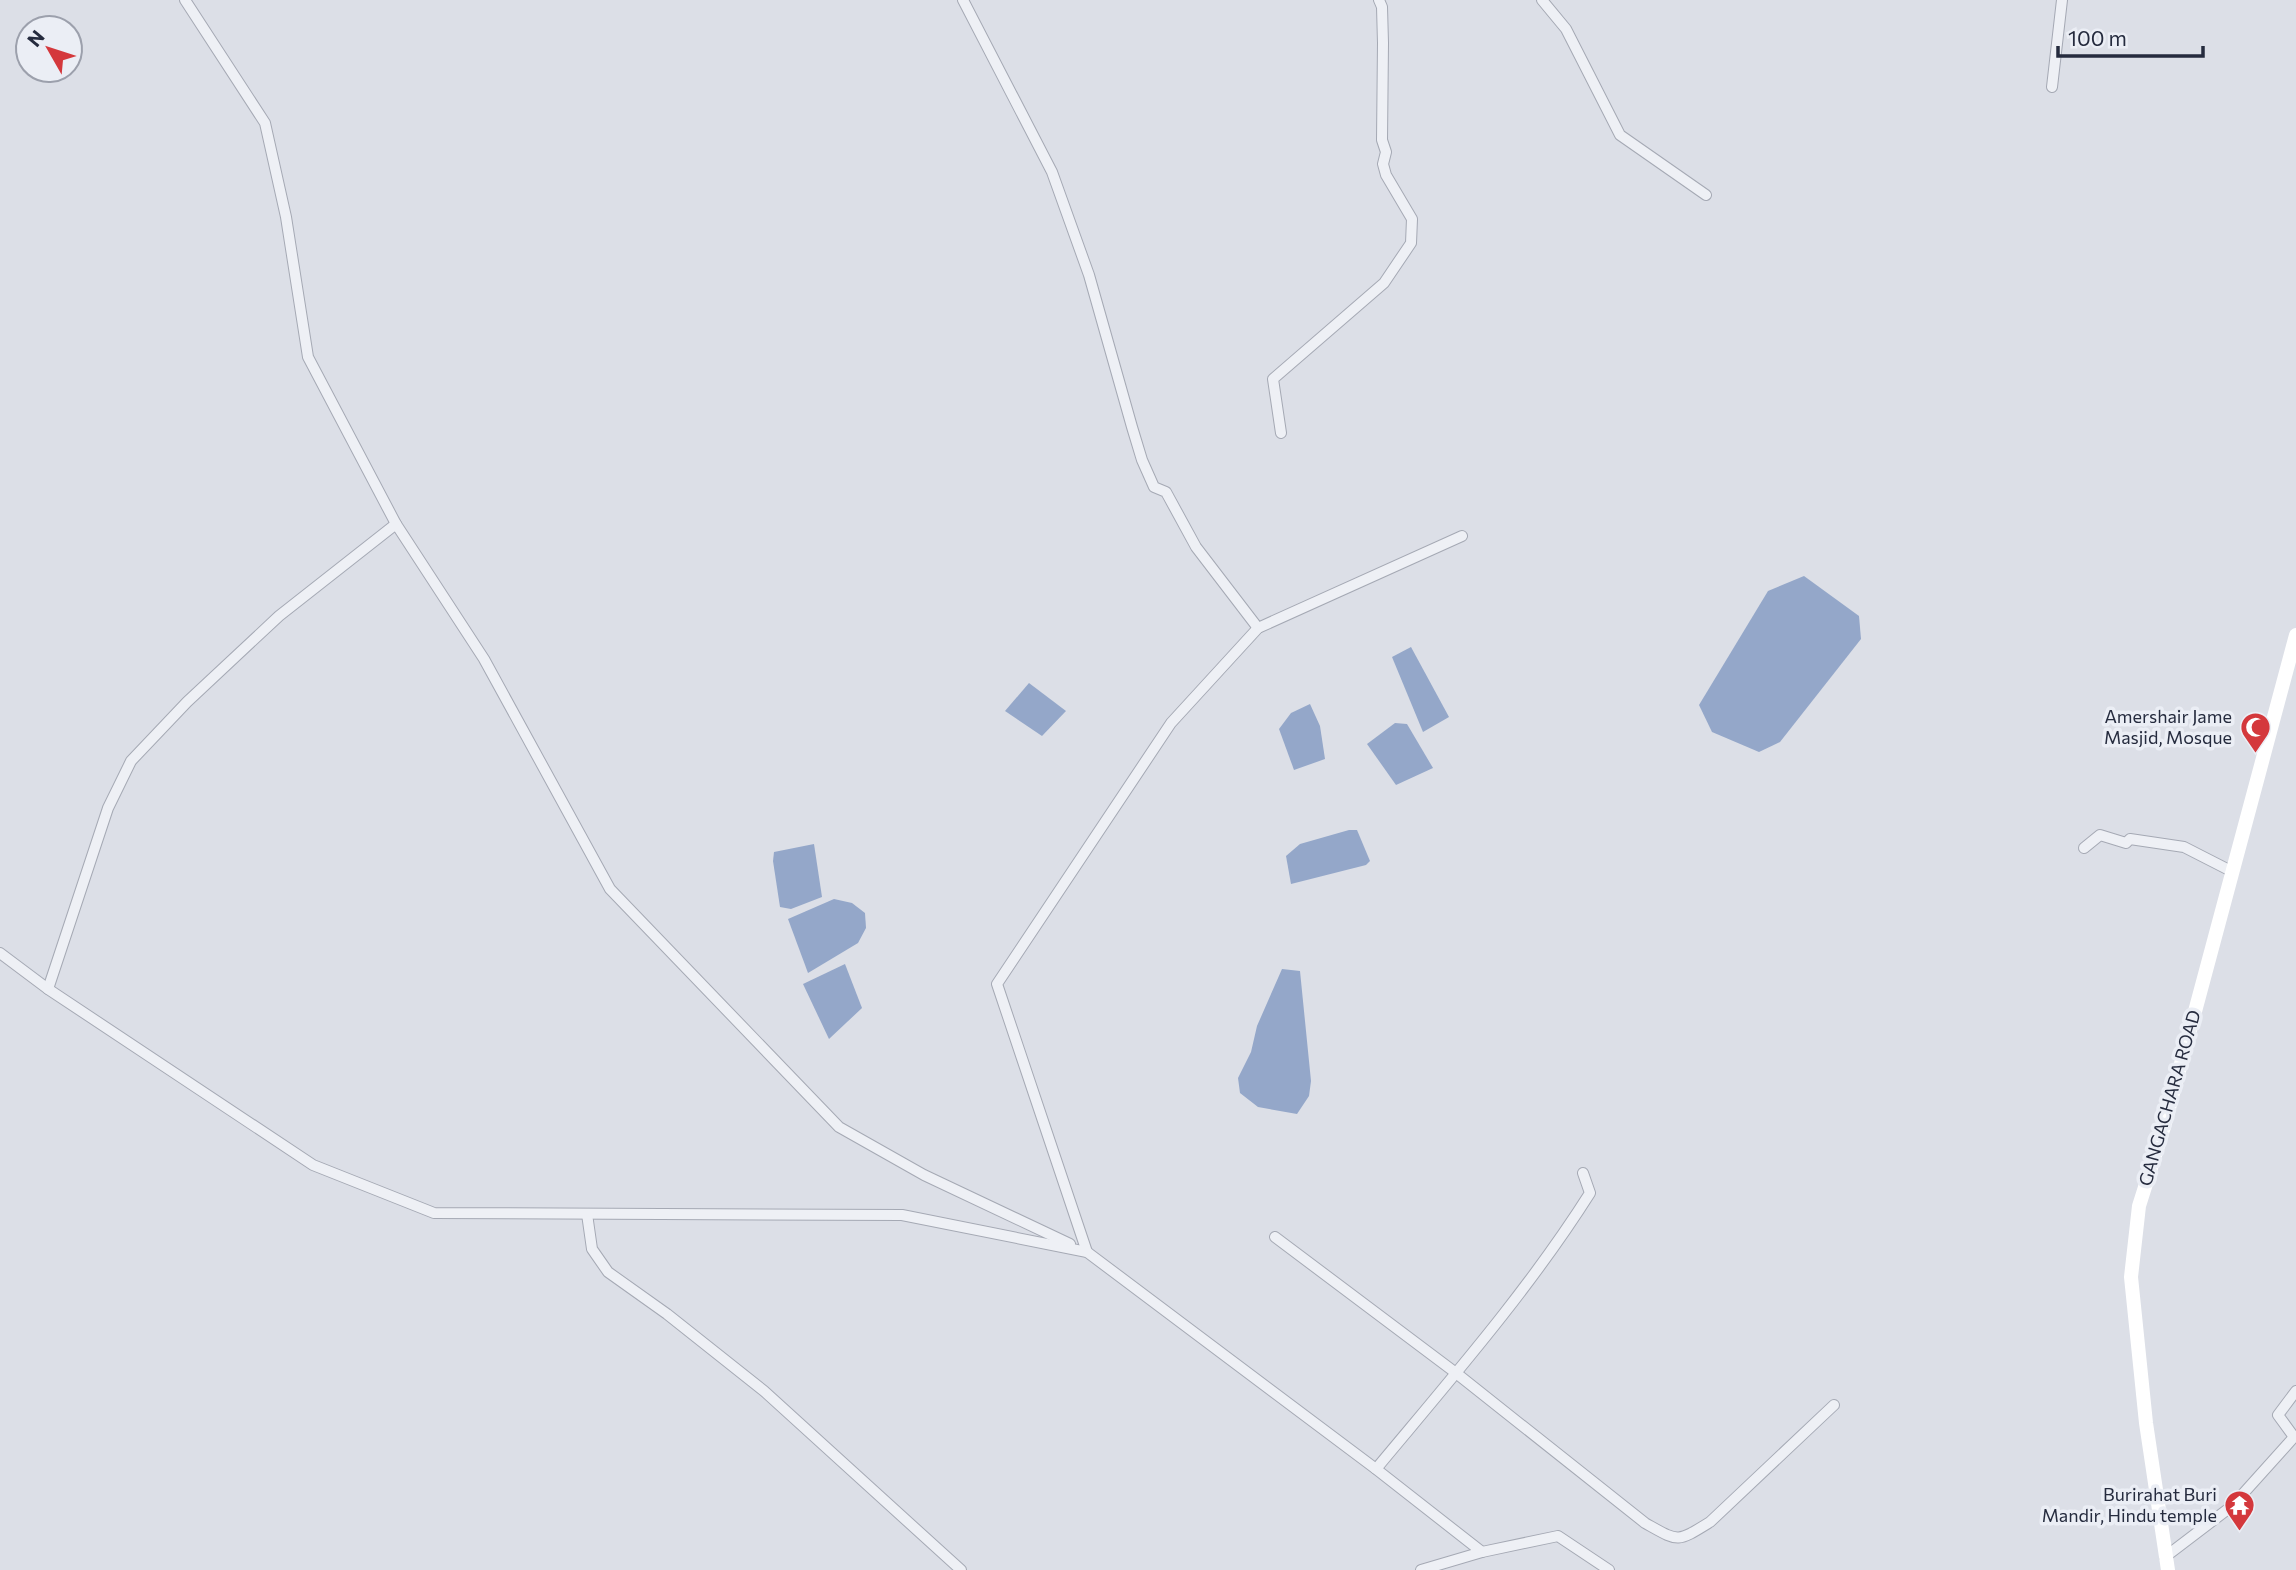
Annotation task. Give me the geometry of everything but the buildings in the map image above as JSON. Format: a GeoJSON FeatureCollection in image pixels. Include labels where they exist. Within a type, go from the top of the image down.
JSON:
{"type":"FeatureCollection","features":[{"type":"Feature","properties":{"kind":"main road","name":"GANGACHARA ROAD"},"geometry":{"type":"LineString","coordinates":[[2166,1563],[2146,1423],[2131,1277],[2139,1206],[2164,1127],[2296,635]]}},
{"type":"Feature","properties":{"kind":"street"},"geometry":{"type":"LineString","coordinates":[[185,0],[265,123],[286,217],[307,357],[396,524],[484,659],[610,889],[839,1127],[924,1175],[1087,1252],[1482,1552]]}},
{"type":"Feature","properties":{"kind":"street"},"geometry":{"type":"LineString","coordinates":[[963,0],[1052,172],[1090,275],[1132,427],[1154,487],[1166,492],[1196,547],[1258,628]]}},
{"type":"Feature","properties":{"kind":"street"},"geometry":{"type":"LineString","coordinates":[[1281,433],[1273,379],[1384,283],[1411,243],[1412,219],[1383,164],[1386,152],[1382,140],[1384,43],[1382,7],[1379,0]]}},
{"type":"Feature","properties":{"kind":"street"},"geometry":{"type":"LineString","coordinates":[[1542,0],[1566,29],[1620,135],[1706,195]]}},
{"type":"Feature","properties":{"kind":"street"},"geometry":{"type":"LineString","coordinates":[[2052,87],[2062,0]]}},
{"type":"Feature","properties":{"kind":"street"},"geometry":{"type":"LineString","coordinates":[[48,989],[108,808],[131,761],[187,702],[279,616],[396,524]]}},
{"type":"Feature","properties":{"kind":"street"},"geometry":{"type":"LineString","coordinates":[[1087,1252],[997,984],[1171,723],[1258,628],[1462,536]]}},
{"type":"Feature","properties":{"kind":"street"},"geometry":{"type":"LineString","coordinates":[[2084,848],[2100,835],[2126,843],[2130,839],[2184,847],[2232,872]]}},
{"type":"Feature","properties":{"kind":"street"},"geometry":{"type":"LineString","coordinates":[[0,953],[48,989],[313,1165],[434,1213],[902,1215],[1087,1252]]}},
{"type":"Feature","properties":{"kind":"street"},"geometry":{"type":"LineString","coordinates":[[1376,1469],[1456,1373],[1565,1234],[1590,1194],[1583,1172]]}},
{"type":"Feature","properties":{"kind":"street"},"geometry":{"type":"LineString","coordinates":[[587,1214],[592,1249],[608,1272],[667,1314],[764,1391],[961,1570]]}},
{"type":"Feature","properties":{"kind":"street"},"geometry":{"type":"LineString","coordinates":[[1275,1237],[1456,1373],[1645,1523],[1673,1538],[1686,1536],[1710,1522],[1834,1405]]}},
{"type":"Feature","properties":{"kind":"street"},"geometry":{"type":"LineString","coordinates":[[2166,1563],[2232,1506],[2294,1437],[2278,1415],[2296,1391]]}},
{"type":"Feature","properties":{"kind":"street"},"geometry":{"type":"LineString","coordinates":[[1421,1570],[1482,1552],[1558,1536],[1609,1570]]}},
{"type":"Feature","properties":{"kind":"water"},"geometry":{"type":"Polygon","coordinates":[[[1804,576],[1859,616],[1861,639],[1780,742],[1759,752],[1712,732],[1699,705],[1768,591],[1804,576]]]}},
{"type":"Feature","properties":{"kind":"water"},"geometry":{"type":"Polygon","coordinates":[[[1411,647],[1449,717],[1423,732],[1392,657],[1411,647]]]}},
{"type":"Feature","properties":{"kind":"water"},"geometry":{"type":"Polygon","coordinates":[[[1029,683],[1066,711],[1042,736],[1005,711],[1029,683]]]}},
{"type":"Feature","properties":{"kind":"water"},"geometry":{"type":"Polygon","coordinates":[[[1310,704],[1320,726],[1325,759],[1294,770],[1279,729],[1291,713],[1310,704]]]}},
{"type":"Feature","properties":{"kind":"water"},"geometry":{"type":"Polygon","coordinates":[[[1395,723],[1407,724],[1433,768],[1396,785],[1367,744],[1395,723]]]}},
{"type":"Feature","properties":{"kind":"water"},"geometry":{"type":"Polygon","coordinates":[[[1357,830],[1370,861],[1366,865],[1291,884],[1286,856],[1300,844],[1357,830]]]}},
{"type":"Feature","properties":{"kind":"water"},"geometry":{"type":"Polygon","coordinates":[[[814,844],[822,897],[791,909],[780,907],[774,852],[814,844]]]}},
{"type":"Feature","properties":{"kind":"water"},"geometry":{"type":"Polygon","coordinates":[[[834,899],[852,903],[865,913],[866,928],[858,943],[808,973],[788,919],[834,899]]]}},
{"type":"Feature","properties":{"kind":"water"},"geometry":{"type":"Polygon","coordinates":[[[845,964],[862,1008],[829,1039],[803,984],[845,964]]]}},
{"type":"Feature","properties":{"kind":"water"},"geometry":{"type":"Polygon","coordinates":[[[1282,969],[1300,971],[1311,1081],[1309,1096],[1297,1114],[1258,1107],[1240,1093],[1238,1078],[1251,1052],[1257,1026],[1282,969]]]}},
{"type":"Feature","properties":{"kind":"place","name":"Amershair Jame Masjid, Mosque"},"geometry":{"type":"Point","coordinates":[2255,754]}},
{"type":"Feature","properties":{"kind":"place","name":"Burirahat Buri Mandir, Hindu temple"},"geometry":{"type":"Point","coordinates":[2240,1532]}}]}
